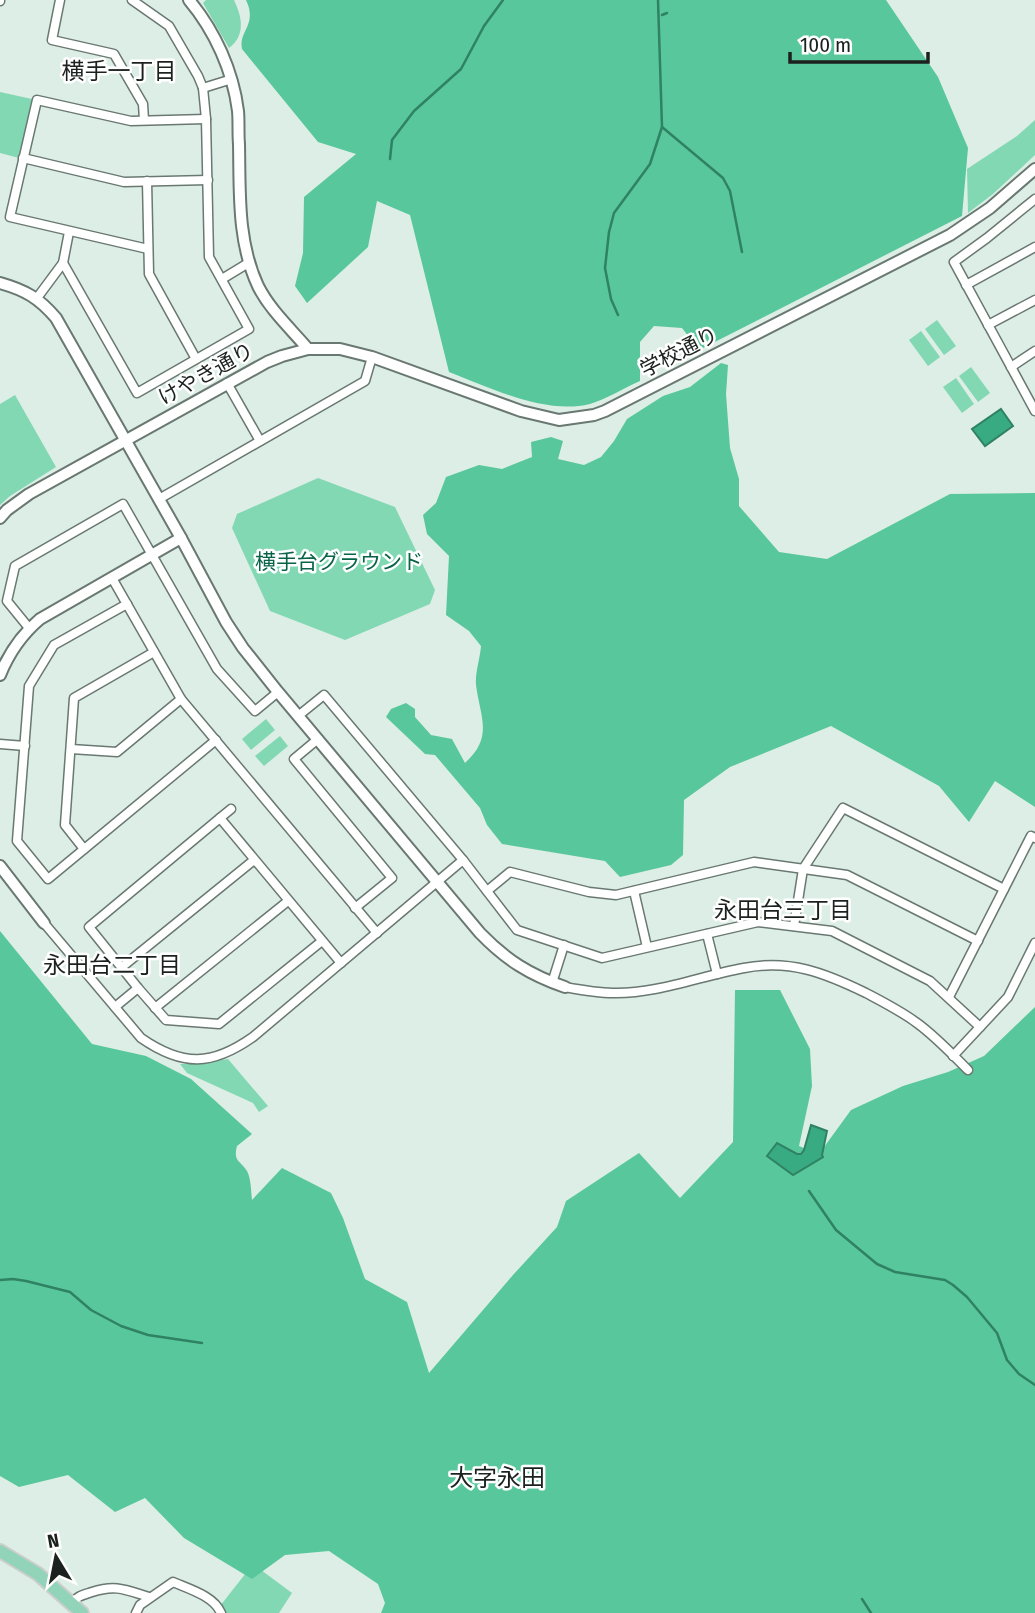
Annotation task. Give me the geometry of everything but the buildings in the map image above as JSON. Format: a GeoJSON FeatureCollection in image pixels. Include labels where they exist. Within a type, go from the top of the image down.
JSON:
{"type":"FeatureCollection","features":[{"type":"Feature","properties":{"kind":"main road"},"geometry":{"type":"LineString","coordinates":[[0,1551],[38,1574],[82,1613]]}},
{"type":"Feature","properties":{"kind":"street"},"geometry":{"type":"LineString","coordinates":[[60,0],[52,40],[114,54],[143,104],[144,120]]}},
{"type":"Feature","properties":{"kind":"street"},"geometry":{"type":"LineString","coordinates":[[63,263],[137,393],[249,329],[209,257],[206,119],[198,76],[169,26],[132,0]]}},
{"type":"Feature","properties":{"kind":"street"},"geometry":{"type":"LineString","coordinates":[[189,0],[222,54],[232,79],[238,113],[240,220],[250,262],[258,285],[270,305],[308,349]]}},
{"type":"Feature","properties":{"kind":"street"},"geometry":{"type":"LineString","coordinates":[[202,88],[232,79]]}},
{"type":"Feature","properties":{"kind":"street"},"geometry":{"type":"LineString","coordinates":[[148,249],[10,217],[37,100],[131,121],[206,119]]}},
{"type":"Feature","properties":{"kind":"street"},"geometry":{"type":"LineString","coordinates":[[23,158],[124,182],[208,180]]}},
{"type":"Feature","properties":{"kind":"street","name":"学校通り"},"geometry":{"type":"LineString","coordinates":[[308,349],[340,349],[372,357],[521,411],[559,420],[594,415],[950,235],[990,208],[1035,169]]}},
{"type":"Feature","properties":{"kind":"street"},"geometry":{"type":"LineString","coordinates":[[147,181],[149,274],[196,359]]}},
{"type":"Feature","properties":{"kind":"street"},"geometry":{"type":"LineString","coordinates":[[1034,407],[954,262],[1035,199]]}},
{"type":"Feature","properties":{"kind":"street"},"geometry":{"type":"LineString","coordinates":[[37,298],[63,263],[69,232]]}},
{"type":"Feature","properties":{"kind":"street"},"geometry":{"type":"LineString","coordinates":[[966,285],[1035,247]]}},
{"type":"Feature","properties":{"kind":"street"},"geometry":{"type":"LineString","coordinates":[[222,279],[250,262]]}},
{"type":"Feature","properties":{"kind":"street"},"geometry":{"type":"LineString","coordinates":[[0,283],[37,298],[56,318],[243,648],[437,882],[494,948],[512,963],[552,983],[594,993],[631,993],[745,967],[788,965],[816,971],[887,1004],[917,1023],[968,1070]]}},
{"type":"Feature","properties":{"kind":"street"},"geometry":{"type":"LineString","coordinates":[[988,325],[1035,300]]}},
{"type":"Feature","properties":{"kind":"street","name":"けやき通り"},"geometry":{"type":"LineString","coordinates":[[0,518],[29,494],[227,383],[282,356],[308,349]]}},
{"type":"Feature","properties":{"kind":"street"},"geometry":{"type":"LineString","coordinates":[[1011,367],[1035,351]]}},
{"type":"Feature","properties":{"kind":"street"},"geometry":{"type":"LineString","coordinates":[[159,499],[365,381],[372,357]]}},
{"type":"Feature","properties":{"kind":"street"},"geometry":{"type":"LineString","coordinates":[[227,383],[260,441]]}},
{"type":"Feature","properties":{"kind":"street"},"geometry":{"type":"LineString","coordinates":[[29,628],[7,601],[15,566],[123,504],[217,669],[254,711],[278,692]]}},
{"type":"Feature","properties":{"kind":"street"},"geometry":{"type":"LineString","coordinates":[[0,675],[15,646],[40,619],[181,538]]}},
{"type":"Feature","properties":{"kind":"street"},"geometry":{"type":"LineString","coordinates":[[112,578],[181,699],[377,933]]}},
{"type":"Feature","properties":{"kind":"street"},"geometry":{"type":"LineString","coordinates":[[127,604],[54,645],[29,686],[17,841],[48,879],[216,740]]}},
{"type":"Feature","properties":{"kind":"street"},"geometry":{"type":"LineString","coordinates":[[84,849],[65,825],[74,698],[154,652]]}},
{"type":"Feature","properties":{"kind":"street"},"geometry":{"type":"LineString","coordinates":[[299,716],[324,695],[463,860],[517,929],[602,958],[758,922],[832,932],[930,981],[980,1027]]}},
{"type":"Feature","properties":{"kind":"street"},"geometry":{"type":"LineString","coordinates":[[71,749],[117,752],[181,699]]}},
{"type":"Feature","properties":{"kind":"street"},"geometry":{"type":"LineString","coordinates":[[318,739],[294,759],[392,878],[355,908]]}},
{"type":"Feature","properties":{"kind":"street"},"geometry":{"type":"LineString","coordinates":[[0,744],[25,746]]}},
{"type":"Feature","properties":{"kind":"street"},"geometry":{"type":"LineString","coordinates":[[794,926],[803,869],[843,808],[1004,889]]}},
{"type":"Feature","properties":{"kind":"street"},"geometry":{"type":"LineString","coordinates":[[231,809],[89,927],[166,1020],[219,1024],[322,941]]}},
{"type":"Feature","properties":{"kind":"street"},"geometry":{"type":"LineString","coordinates":[[220,818],[341,964]]}},
{"type":"Feature","properties":{"kind":"street"},"geometry":{"type":"LineString","coordinates":[[949,998],[1031,836],[1035,838]]}},
{"type":"Feature","properties":{"kind":"street"},"geometry":{"type":"LineString","coordinates":[[122,967],[254,860]]}},
{"type":"Feature","properties":{"kind":"street"},"geometry":{"type":"LineString","coordinates":[[0,866],[44,923],[141,1038],[173,1056],[207,1059],[237,1048],[253,1037],[463,860]]}},
{"type":"Feature","properties":{"kind":"street"},"geometry":{"type":"LineString","coordinates":[[487,891],[510,872],[589,892],[616,895],[754,862],[846,875],[978,941]]}},
{"type":"Feature","properties":{"kind":"street"},"geometry":{"type":"LineString","coordinates":[[634,891],[647,947]]}},
{"type":"Feature","properties":{"kind":"street"},"geometry":{"type":"LineString","coordinates":[[155,1008],[288,901]]}},
{"type":"Feature","properties":{"kind":"street"},"geometry":{"type":"LineString","coordinates":[[707,934],[717,974]]}},
{"type":"Feature","properties":{"kind":"street"},"geometry":{"type":"LineString","coordinates":[[953,1055],[1008,997],[1035,943]]}},
{"type":"Feature","properties":{"kind":"street"},"geometry":{"type":"LineString","coordinates":[[552,983],[564,945]]}},
{"type":"Feature","properties":{"kind":"street"},"geometry":{"type":"LineString","coordinates":[[115,1007],[138,988]]}},
{"type":"Feature","properties":{"kind":"street"},"geometry":{"type":"LineString","coordinates":[[136,1613],[149,1597],[173,1581],[212,1601],[221,1613]]}},
{"type":"Feature","properties":{"kind":"street"},"geometry":{"type":"LineString","coordinates":[[72,1603],[76,1597],[106,1587],[149,1597]]}},
{"type":"Feature","properties":{"kind":"green space"},"geometry":{"type":"Polygon","coordinates":[[[206,0],[234,0],[241,26],[238,37],[229,48],[203,3],[206,0]]]}},
{"type":"Feature","properties":{"kind":"green space"},"geometry":{"type":"Polygon","coordinates":[[[0,92],[32,99],[19,158],[0,153],[0,92]]]}},
{"type":"Feature","properties":{"kind":"green space"},"geometry":{"type":"Polygon","coordinates":[[[1035,120],[1035,155],[968,213],[967,169],[1017,136],[1035,120]]]}},
{"type":"Feature","properties":{"kind":"green space"},"geometry":{"type":"Polygon","coordinates":[[[937,320],[956,346],[944,355],[925,329],[937,320]]]}},
{"type":"Feature","properties":{"kind":"green space"},"geometry":{"type":"Polygon","coordinates":[[[921,331],[940,357],[928,366],[909,340],[921,331]]]}},
{"type":"Feature","properties":{"kind":"green space"},"geometry":{"type":"Polygon","coordinates":[[[971,367],[990,393],[978,402],[959,376],[971,367]]]}},
{"type":"Feature","properties":{"kind":"green space"},"geometry":{"type":"Polygon","coordinates":[[[956,378],[974,404],[962,413],[943,387],[956,378]]]}},
{"type":"Feature","properties":{"kind":"green space"},"geometry":{"type":"Polygon","coordinates":[[[15,395],[56,467],[0,505],[0,404],[15,395]]]}},
{"type":"Feature","properties":{"kind":"green space","name":"横手台グラウンド"},"geometry":{"type":"Polygon","coordinates":[[[318,478],[395,507],[435,590],[430,604],[345,640],[270,611],[232,528],[237,514],[318,478]]]}},
{"type":"Feature","properties":{"kind":"green space"},"geometry":{"type":"Polygon","coordinates":[[[266,719],[275,730],[251,750],[242,739],[266,719]]]}},
{"type":"Feature","properties":{"kind":"green space"},"geometry":{"type":"Polygon","coordinates":[[[280,736],[288,746],[264,766],[255,756],[280,736]]]}},
{"type":"Feature","properties":{"kind":"green space"},"geometry":{"type":"Polygon","coordinates":[[[228,1059],[268,1106],[259,1112],[253,1103],[187,1073],[180,1064],[228,1059]]]}},
{"type":"Feature","properties":{"kind":"green space"},"geometry":{"type":"Polygon","coordinates":[[[253,1564],[292,1593],[279,1613],[223,1613],[220,1606],[253,1564]]]}},
{"type":"Feature","properties":{"kind":"shaded area"},"geometry":{"type":"Polygon","coordinates":[[[246,0],[886,0],[938,77],[968,148],[962,216],[699,350],[682,328],[654,326],[640,342],[640,381],[603,399],[590,404],[555,406],[518,398],[449,372],[410,215],[377,201],[368,247],[307,303],[295,286],[303,253],[304,197],[356,154],[318,142],[242,49],[250,16],[246,0]]]}},
{"type":"Feature","properties":{"kind":"shaded area"},"geometry":{"type":"Polygon","coordinates":[[[721,363],[728,365],[726,394],[730,448],[739,479],[739,506],[779,552],[827,559],[950,494],[1035,493],[1035,807],[995,781],[969,822],[939,786],[831,726],[730,767],[684,800],[683,855],[671,865],[620,877],[605,861],[502,844],[487,825],[480,808],[435,755],[425,754],[386,717],[391,709],[406,703],[415,709],[415,717],[431,735],[452,739],[465,763],[480,744],[483,726],[476,680],[481,646],[469,631],[446,615],[449,556],[427,534],[423,515],[436,503],[446,477],[479,465],[502,469],[532,457],[531,442],[551,437],[563,441],[558,459],[584,465],[601,457],[627,419],[663,396],[690,387],[721,363]]]}},
{"type":"Feature","properties":{"kind":"shaded area"},"geometry":{"type":"Polygon","coordinates":[[[1001,409],[1013,426],[985,446],[972,429],[1001,409]]]}},
{"type":"Feature","properties":{"kind":"shaded area"},"geometry":{"type":"Polygon","coordinates":[[[0,931],[92,1044],[146,1056],[191,1079],[252,1134],[237,1146],[236,1155],[248,1174],[252,1200],[282,1168],[331,1193],[365,1279],[407,1302],[429,1373],[557,1227],[566,1201],[639,1153],[680,1198],[733,1142],[735,990],[780,990],[810,1049],[812,1086],[799,1146],[819,1154],[851,1110],[903,1086],[948,1072],[984,1056],[1035,1007],[1035,1613],[381,1613],[385,1603],[378,1584],[329,1551],[285,1555],[252,1579],[184,1538],[145,1498],[115,1512],[68,1475],[19,1487],[0,1476],[0,931]]]}},
{"type":"Feature","properties":{"kind":"shaded area"},"geometry":{"type":"Polygon","coordinates":[[[811,1125],[827,1131],[823,1157],[793,1175],[767,1156],[777,1143],[801,1154],[811,1125]]]}},
{"type":"Feature","properties":{"kind":"waterway"},"geometry":{"type":"LineString","coordinates":[[390,159],[392,140],[414,111],[461,69],[484,26],[503,0]]}},
{"type":"Feature","properties":{"kind":"waterway"},"geometry":{"type":"LineString","coordinates":[[618,315],[611,299],[605,268],[609,232],[614,213],[650,164],[662,127],[658,0]]}},
{"type":"Feature","properties":{"kind":"waterway"},"geometry":{"type":"LineString","coordinates":[[662,15],[667,13]]}},
{"type":"Feature","properties":{"kind":"waterway"},"geometry":{"type":"LineString","coordinates":[[662,127],[723,178],[730,191],[742,252]]}},
{"type":"Feature","properties":{"kind":"waterway"},"geometry":{"type":"LineString","coordinates":[[809,1191],[836,1230],[877,1264],[895,1272],[945,1280],[967,1297],[997,1333],[1007,1360],[1019,1374],[1035,1385]]}},
{"type":"Feature","properties":{"kind":"waterway"},"geometry":{"type":"LineString","coordinates":[[0,1280],[26,1281],[70,1292],[91,1310],[121,1326],[148,1335],[202,1343]]}},
{"type":"Feature","properties":{"kind":"waterway"},"geometry":{"type":"LineString","coordinates":[[862,1599],[871,1613]]}},
{"type":"Feature","properties":{"kind":"district","name":"横手一丁目"},"geometry":{"type":"Point","coordinates":[119,71]}},
{"type":"Feature","properties":{"kind":"district","name":"永田台三丁目"},"geometry":{"type":"Point","coordinates":[783,910]}},
{"type":"Feature","properties":{"kind":"district","name":"永田台二丁目"},"geometry":{"type":"Point","coordinates":[112,965]}},
{"type":"Feature","properties":{"kind":"district","name":"大字永田"},"geometry":{"type":"Point","coordinates":[497,1478]}}]}
